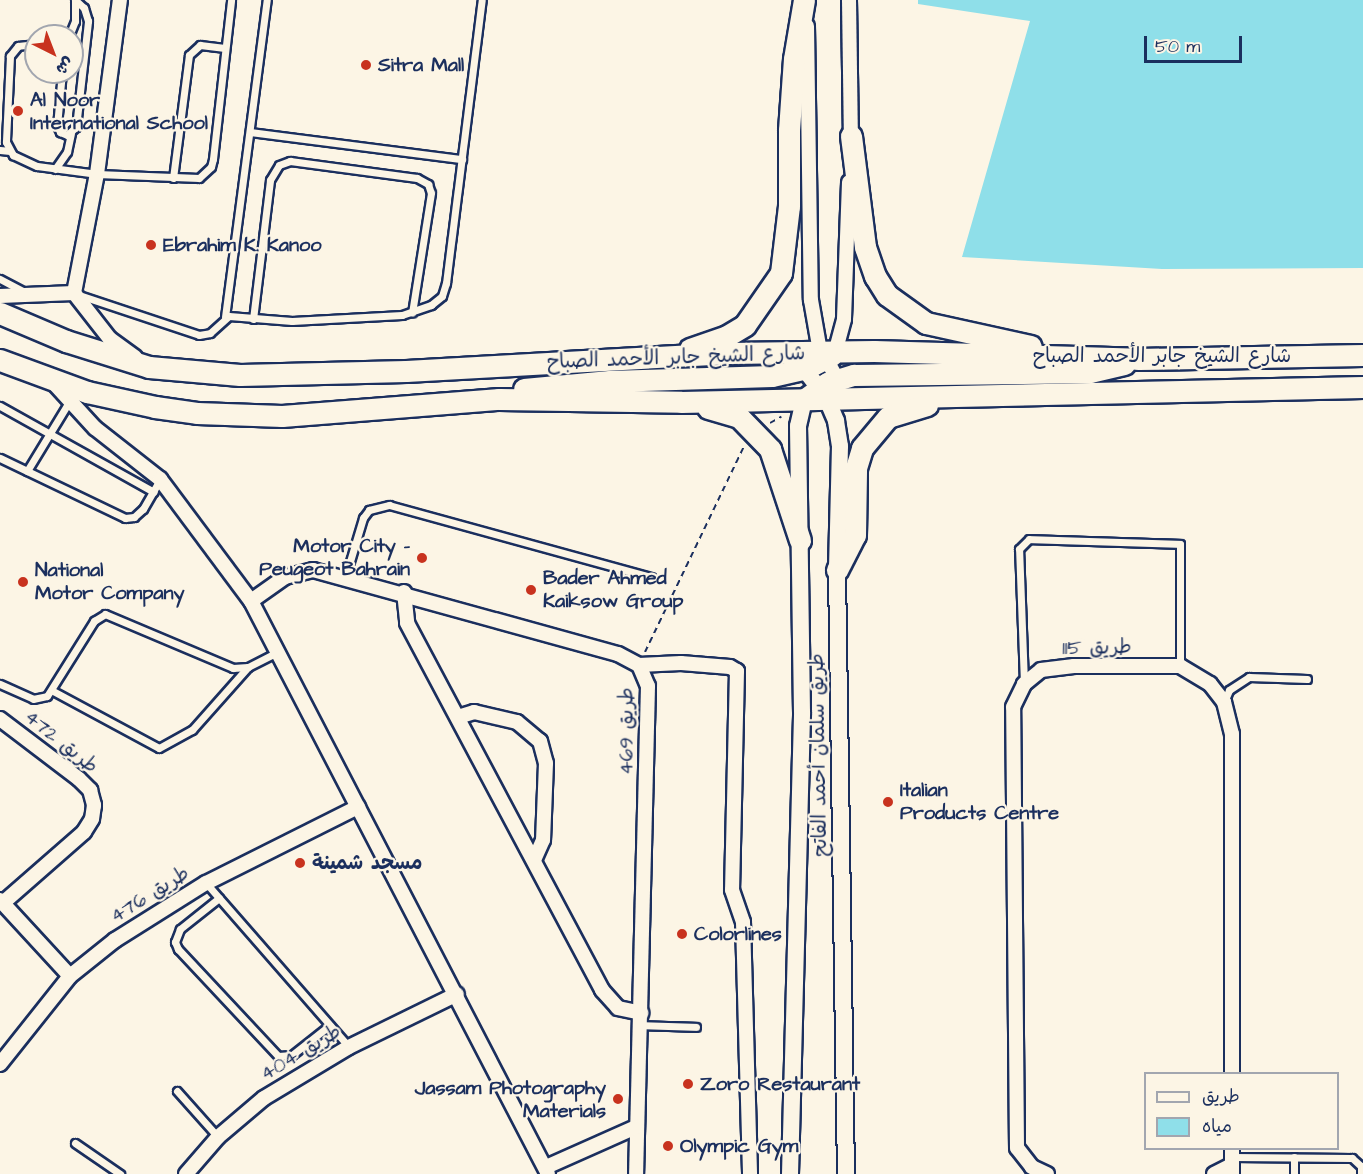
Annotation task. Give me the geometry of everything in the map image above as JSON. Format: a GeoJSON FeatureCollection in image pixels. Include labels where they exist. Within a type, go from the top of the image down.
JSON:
{"type":"FeatureCollection","features":[{"type":"Feature","properties":{"kind":"main road"},"geometry":{"type":"LineString","coordinates":[[666,357],[727,336],[745,325],[781,273],[789,206],[794,59],[805,0]]}},
{"type":"Feature","properties":{"kind":"main road"},"geometry":{"type":"LineString","coordinates":[[851,136],[865,247],[875,276],[887,295],[926,322],[1073,355]]}},
{"type":"Feature","properties":{"kind":"main road","name":"شارع الشيخ جابر الأحمد الصباح"},"geometry":{"type":"LineString","coordinates":[[0,313],[66,341],[149,367],[240,375],[406,371],[666,357],[1073,355],[1138,359],[1363,355]]}},
{"type":"Feature","properties":{"kind":"main road"},"geometry":{"type":"LineString","coordinates":[[499,399],[544,385],[772,376],[822,358]]}},
{"type":"Feature","properties":{"kind":"main road"},"geometry":{"type":"LineString","coordinates":[[817,396],[864,374],[1090,372],[1138,359]]}},
{"type":"Feature","properties":{"kind":"main road","name":"شارع الشيخ جابر الأحمد الصباح"},"geometry":{"type":"LineString","coordinates":[[0,360],[87,392],[196,413],[282,416],[499,399],[681,402],[817,396],[970,397],[1363,387]]}},
{"type":"Feature","properties":{"kind":"main road"},"geometry":{"type":"LineString","coordinates":[[837,570],[855,535],[858,458],[873,430],[906,409],[970,397]]}},
{"type":"Feature","properties":{"kind":"main road"},"geometry":{"type":"LineString","coordinates":[[681,402],[729,412],[757,432],[776,459],[800,540]]}},
{"type":"Feature","properties":{"kind":"street"},"geometry":{"type":"LineString","coordinates":[[120,0],[97,174],[74,293],[110,339],[149,367]]}},
{"type":"Feature","properties":{"kind":"street"},"geometry":{"type":"LineString","coordinates":[[805,0],[809,276],[813,322],[822,358]]}},
{"type":"Feature","properties":{"kind":"street"},"geometry":{"type":"LineString","coordinates":[[843,0],[848,24]]}},
{"type":"Feature","properties":{"kind":"street"},"geometry":{"type":"LineString","coordinates":[[822,358],[844,319],[851,136],[849,0]]}},
{"type":"Feature","properties":{"kind":"street"},"geometry":{"type":"LineString","coordinates":[[0,296],[74,293]]}},
{"type":"Feature","properties":{"kind":"street","name":"طريق سلمان أحمد الفاتح"},"geometry":{"type":"LineString","coordinates":[[790,1174],[802,712],[800,540],[822,358]]}},
{"type":"Feature","properties":{"kind":"street"},"geometry":{"type":"LineString","coordinates":[[51,380],[69,402],[160,479],[251,602],[547,1170],[636,1127]]}},
{"type":"Feature","properties":{"kind":"street","name":"طريق سلمان أحمد الفاتح"},"geometry":{"type":"LineString","coordinates":[[817,396],[836,421],[840,446],[837,570],[846,1174]]}},
{"type":"Feature","properties":{"kind":"street","name":"طريق 469"},"geometry":{"type":"LineString","coordinates":[[251,602],[285,577],[313,570],[404,592],[618,654],[639,665],[648,686],[636,1174]]}},
{"type":"Feature","properties":{"kind":"street"},"geometry":{"type":"LineString","coordinates":[[404,592],[407,623],[535,858],[606,997],[640,1019]]}},
{"type":"Feature","properties":{"kind":"street"},"geometry":{"type":"LineString","coordinates":[[639,665],[681,663],[730,667],[736,671],[732,890],[743,922],[750,1174]]}},
{"type":"Feature","properties":{"kind":"street","name":"طريق 115"},"geometry":{"type":"LineString","coordinates":[[1024,684],[1041,670],[1074,666],[1180,666]]}},
{"type":"Feature","properties":{"kind":"street"},"geometry":{"type":"LineString","coordinates":[[1180,666],[1210,684],[1224,702],[1232,734],[1232,1072]]}},
{"type":"Feature","properties":{"kind":"street"},"geometry":{"type":"LineString","coordinates":[[1024,684],[1013,707],[1017,1148],[1032,1167],[1047,1174]]}},
{"type":"Feature","properties":{"kind":"street"},"geometry":{"type":"LineString","coordinates":[[458,717],[474,712],[517,722],[540,741],[546,763],[543,840],[535,858]]}},
{"type":"Feature","properties":{"kind":"street","name":"طريق 472"},"geometry":{"type":"LineString","coordinates":[[0,718],[79,779],[90,790],[94,804],[92,819],[84,832],[2,901],[70,976]]}},
{"type":"Feature","properties":{"kind":"street","name":"طريق 476"},"geometry":{"type":"LineString","coordinates":[[0,1063],[70,976],[116,940],[206,883],[358,807]]}},
{"type":"Feature","properties":{"kind":"street","name":"طريق 404"},"geometry":{"type":"LineString","coordinates":[[186,1174],[218,1137],[264,1098],[349,1047],[457,994]]}},
{"type":"Feature","properties":{"kind":"street"},"geometry":{"type":"LineString","coordinates":[[1214,1174],[1232,1161]]}},
{"type":"Feature","properties":{"kind":"lane"},"geometry":{"type":"LineString","coordinates":[[55,169],[68,152],[71,133],[76,124],[88,21],[84,8],[74,0]]}},
{"type":"Feature","properties":{"kind":"lane"},"geometry":{"type":"LineString","coordinates":[[74,0],[74,24]]}},
{"type":"Feature","properties":{"kind":"lane"},"geometry":{"type":"LineString","coordinates":[[24,45],[18,46],[10,56],[6,142],[10,151],[21,161],[55,169],[97,174],[199,178],[211,167],[231,0]]}},
{"type":"Feature","properties":{"kind":"lane"},"geometry":{"type":"LineString","coordinates":[[74,293],[199,335],[210,333],[225,317],[267,0]]}},
{"type":"Feature","properties":{"kind":"lane"},"geometry":{"type":"LineString","coordinates":[[225,317],[292,321],[412,313],[431,305],[442,296],[446,283],[482,0]]}},
{"type":"Feature","properties":{"kind":"lane"},"geometry":{"type":"LineString","coordinates":[[173,178],[189,55],[200,45],[225,48]]}},
{"type":"Feature","properties":{"kind":"lane"},"geometry":{"type":"LineString","coordinates":[[61,84],[58,129],[64,134],[71,133]]}},
{"type":"Feature","properties":{"kind":"lane"},"geometry":{"type":"LineString","coordinates":[[250,132],[462,159]]}},
{"type":"Feature","properties":{"kind":"lane"},"geometry":{"type":"LineString","coordinates":[[0,150],[10,151]]}},
{"type":"Feature","properties":{"kind":"lane"},"geometry":{"type":"LineString","coordinates":[[253,319],[270,180],[279,165],[290,161],[417,178],[428,184],[431,193],[412,313]]}},
{"type":"Feature","properties":{"kind":"lane"},"geometry":{"type":"LineString","coordinates":[[0,279],[30,294]]}},
{"type":"Feature","properties":{"kind":"lane"},"geometry":{"type":"LineString","coordinates":[[27,471],[69,402]]}},
{"type":"Feature","properties":{"kind":"lane"},"geometry":{"type":"LineString","coordinates":[[0,406],[154,492]]}},
{"type":"Feature","properties":{"kind":"lane"},"geometry":{"type":"LineString","coordinates":[[0,458],[125,518],[134,517],[154,492],[160,479]]}},
{"type":"Feature","properties":{"kind":"lane"},"geometry":{"type":"LineString","coordinates":[[345,578],[363,518],[369,510],[389,505],[651,577]]}},
{"type":"Feature","properties":{"kind":"lane"},"geometry":{"type":"LineString","coordinates":[[1024,684],[1020,549],[1029,539],[1180,544],[1180,666]]}},
{"type":"Feature","properties":{"kind":"lane"},"geometry":{"type":"LineString","coordinates":[[0,684],[33,699],[53,692],[94,621],[105,614],[233,668],[248,668]]}},
{"type":"Feature","properties":{"kind":"lane"},"geometry":{"type":"LineString","coordinates":[[53,692],[159,748],[192,730],[248,668],[278,652]]}},
{"type":"Feature","properties":{"kind":"lane"},"geometry":{"type":"LineString","coordinates":[[1224,702],[1229,690],[1249,677],[1307,679]]}},
{"type":"Feature","properties":{"kind":"lane"},"geometry":{"type":"LineString","coordinates":[[206,883],[349,1047]]}},
{"type":"Feature","properties":{"kind":"lane"},"geometry":{"type":"LineString","coordinates":[[219,898],[180,929],[175,942],[178,949],[279,1056],[292,1054],[330,1025]]}},
{"type":"Feature","properties":{"kind":"lane"},"geometry":{"type":"LineString","coordinates":[[640,1019],[696,1027]]}},
{"type":"Feature","properties":{"kind":"lane"},"geometry":{"type":"LineString","coordinates":[[177,1091],[218,1137]]}},
{"type":"Feature","properties":{"kind":"lane"},"geometry":{"type":"LineString","coordinates":[[75,1143],[120,1174]]}},
{"type":"Feature","properties":{"kind":"lane"},"geometry":{"type":"LineString","coordinates":[[1294,1157],[1294,1174]]}},
{"type":"Feature","properties":{"kind":"lane"},"geometry":{"type":"LineString","coordinates":[[1232,1161],[1294,1157],[1352,1158],[1361,1166],[1361,1174]]}},
{"type":"Feature","properties":{"kind":"path"},"geometry":{"type":"LineString","coordinates":[[639,665],[749,437],[817,396]]}},
{"type":"Feature","properties":{"kind":"water"},"geometry":{"type":"Polygon","coordinates":[[[918,0],[1363,0],[1363,268],[1162,269],[962,257],[1030,21],[918,4],[918,0]]]}},
{"type":"Feature","properties":{"kind":"place","name":"Sitra Mall"},"geometry":{"type":"Point","coordinates":[366,65]}},
{"type":"Feature","properties":{"kind":"place","name":"Al Noor International School"},"geometry":{"type":"Point","coordinates":[18,111]}},
{"type":"Feature","properties":{"kind":"place","name":"Ebrahim K. Kanoo"},"geometry":{"type":"Point","coordinates":[151,245]}},
{"type":"Feature","properties":{"kind":"place","name":"Motor City - Peugeot Bahrain"},"geometry":{"type":"Point","coordinates":[422,558]}},
{"type":"Feature","properties":{"kind":"place","name":"National Motor Company"},"geometry":{"type":"Point","coordinates":[23,582]}},
{"type":"Feature","properties":{"kind":"place","name":"Bader Ahmed Kaiksow Group"},"geometry":{"type":"Point","coordinates":[531,590]}},
{"type":"Feature","properties":{"kind":"place","name":"Italian Products Centre"},"geometry":{"type":"Point","coordinates":[888,802]}},
{"type":"Feature","properties":{"kind":"place","name":"مسجد شمينة"},"geometry":{"type":"Point","coordinates":[300,863]}},
{"type":"Feature","properties":{"kind":"place","name":"Colorlines"},"geometry":{"type":"Point","coordinates":[682,934]}},
{"type":"Feature","properties":{"kind":"place","name":"Zoro Restaurant"},"geometry":{"type":"Point","coordinates":[688,1084]}},
{"type":"Feature","properties":{"kind":"place","name":"Jassam Photography Materials"},"geometry":{"type":"Point","coordinates":[618,1099]}},
{"type":"Feature","properties":{"kind":"place","name":"Olympic Gym"},"geometry":{"type":"Point","coordinates":[668,1146]}}]}
